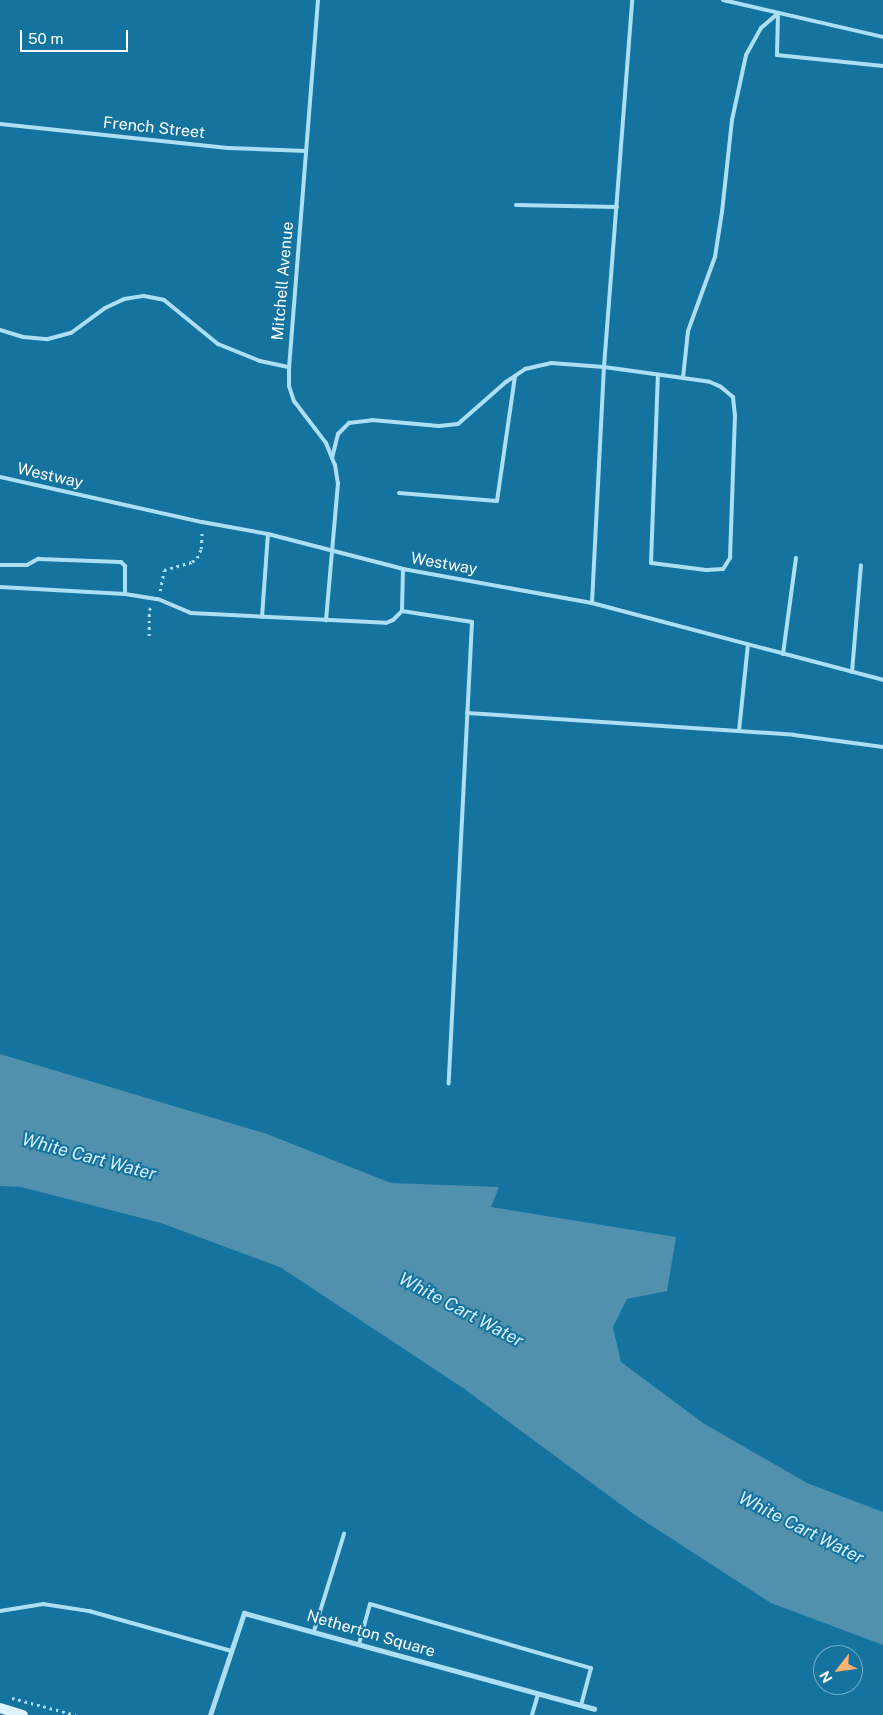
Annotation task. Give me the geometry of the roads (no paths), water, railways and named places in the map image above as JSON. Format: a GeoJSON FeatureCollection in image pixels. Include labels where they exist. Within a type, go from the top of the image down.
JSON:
{"type":"FeatureCollection","features":[{"type":"Feature","properties":{"kind":"street","name":"Netherton Square"},"geometry":{"type":"LineString","coordinates":[[210,1715],[244,1613],[594,1709]]}},
{"type":"Feature","properties":{"kind":"street"},"geometry":{"type":"LineString","coordinates":[[0,1708],[23,1715]]}},
{"type":"Feature","properties":{"kind":"lane","name":"Mitchell Avenue"},"geometry":{"type":"LineString","coordinates":[[318,0],[289,386],[294,401],[326,443],[338,483],[326,620]]}},
{"type":"Feature","properties":{"kind":"lane"},"geometry":{"type":"LineString","coordinates":[[592,603],[604,367],[632,0]]}},
{"type":"Feature","properties":{"kind":"lane"},"geometry":{"type":"LineString","coordinates":[[724,0],[883,37]]}},
{"type":"Feature","properties":{"kind":"lane"},"geometry":{"type":"LineString","coordinates":[[778,13],[777,55],[883,66]]}},
{"type":"Feature","properties":{"kind":"lane"},"geometry":{"type":"LineString","coordinates":[[682,378],[688,331],[715,257],[732,120],[746,55],[761,28],[778,13]]}},
{"type":"Feature","properties":{"kind":"lane","name":"French Street"},"geometry":{"type":"LineString","coordinates":[[0,124],[228,148],[306,151]]}},
{"type":"Feature","properties":{"kind":"lane"},"geometry":{"type":"LineString","coordinates":[[516,205],[617,207]]}},
{"type":"Feature","properties":{"kind":"lane"},"geometry":{"type":"LineString","coordinates":[[0,330],[23,337],[48,339],[71,333],[105,308],[124,298],[144,296],[164,300],[218,344],[260,361],[289,367]]}},
{"type":"Feature","properties":{"kind":"lane"},"geometry":{"type":"LineString","coordinates":[[332,458],[338,434],[349,423],[372,420],[439,426],[458,424],[525,369],[552,363],[604,367],[710,382],[721,386],[733,396],[730,558],[723,569],[706,570],[651,562],[658,375]]}},
{"type":"Feature","properties":{"kind":"lane"},"geometry":{"type":"LineString","coordinates":[[399,493],[497,501],[515,376]]}},
{"type":"Feature","properties":{"kind":"lane","name":"Westway"},"geometry":{"type":"LineString","coordinates":[[0,477],[202,522],[268,534],[403,569],[592,603],[883,680]]}},
{"type":"Feature","properties":{"kind":"lane"},"geometry":{"type":"LineString","coordinates":[[262,617],[268,534]]}},
{"type":"Feature","properties":{"kind":"lane"},"geometry":{"type":"LineString","coordinates":[[783,654],[796,558]]}},
{"type":"Feature","properties":{"kind":"lane"},"geometry":{"type":"LineString","coordinates":[[0,565],[27,565],[38,559],[121,562],[125,566],[124,594]]}},
{"type":"Feature","properties":{"kind":"lane"},"geometry":{"type":"LineString","coordinates":[[852,672],[861,565]]}},
{"type":"Feature","properties":{"kind":"lane"},"geometry":{"type":"LineString","coordinates":[[0,587],[124,594],[158,599],[191,613],[386,623],[393,620],[402,611],[403,569]]}},
{"type":"Feature","properties":{"kind":"lane"},"geometry":{"type":"LineString","coordinates":[[402,611],[472,622],[449,1083]]}},
{"type":"Feature","properties":{"kind":"lane"},"geometry":{"type":"LineString","coordinates":[[739,731],[748,644]]}},
{"type":"Feature","properties":{"kind":"lane"},"geometry":{"type":"LineString","coordinates":[[467,713],[794,735],[883,747]]}},
{"type":"Feature","properties":{"kind":"lane"},"geometry":{"type":"LineString","coordinates":[[314,1631],[344,1534]]}},
{"type":"Feature","properties":{"kind":"lane"},"geometry":{"type":"LineString","coordinates":[[0,1611],[43,1604],[89,1610],[231,1652]]}},
{"type":"Feature","properties":{"kind":"lane"},"geometry":{"type":"LineString","coordinates":[[359,1644],[370,1604],[591,1668],[581,1706]]}},
{"type":"Feature","properties":{"kind":"lane"},"geometry":{"type":"LineString","coordinates":[[532,1715],[538,1694]]}},
{"type":"Feature","properties":{"kind":"water","name":"White Cart Water"},"geometry":{"type":"Polygon","coordinates":[[[0,1054],[267,1134],[391,1183],[499,1187],[491,1207],[676,1237],[667,1291],[627,1299],[613,1327],[621,1362],[703,1423],[807,1483],[883,1512],[883,1645],[771,1603],[635,1515],[463,1388],[280,1267],[161,1223],[21,1187],[0,1186],[0,1054]]]}}]}
